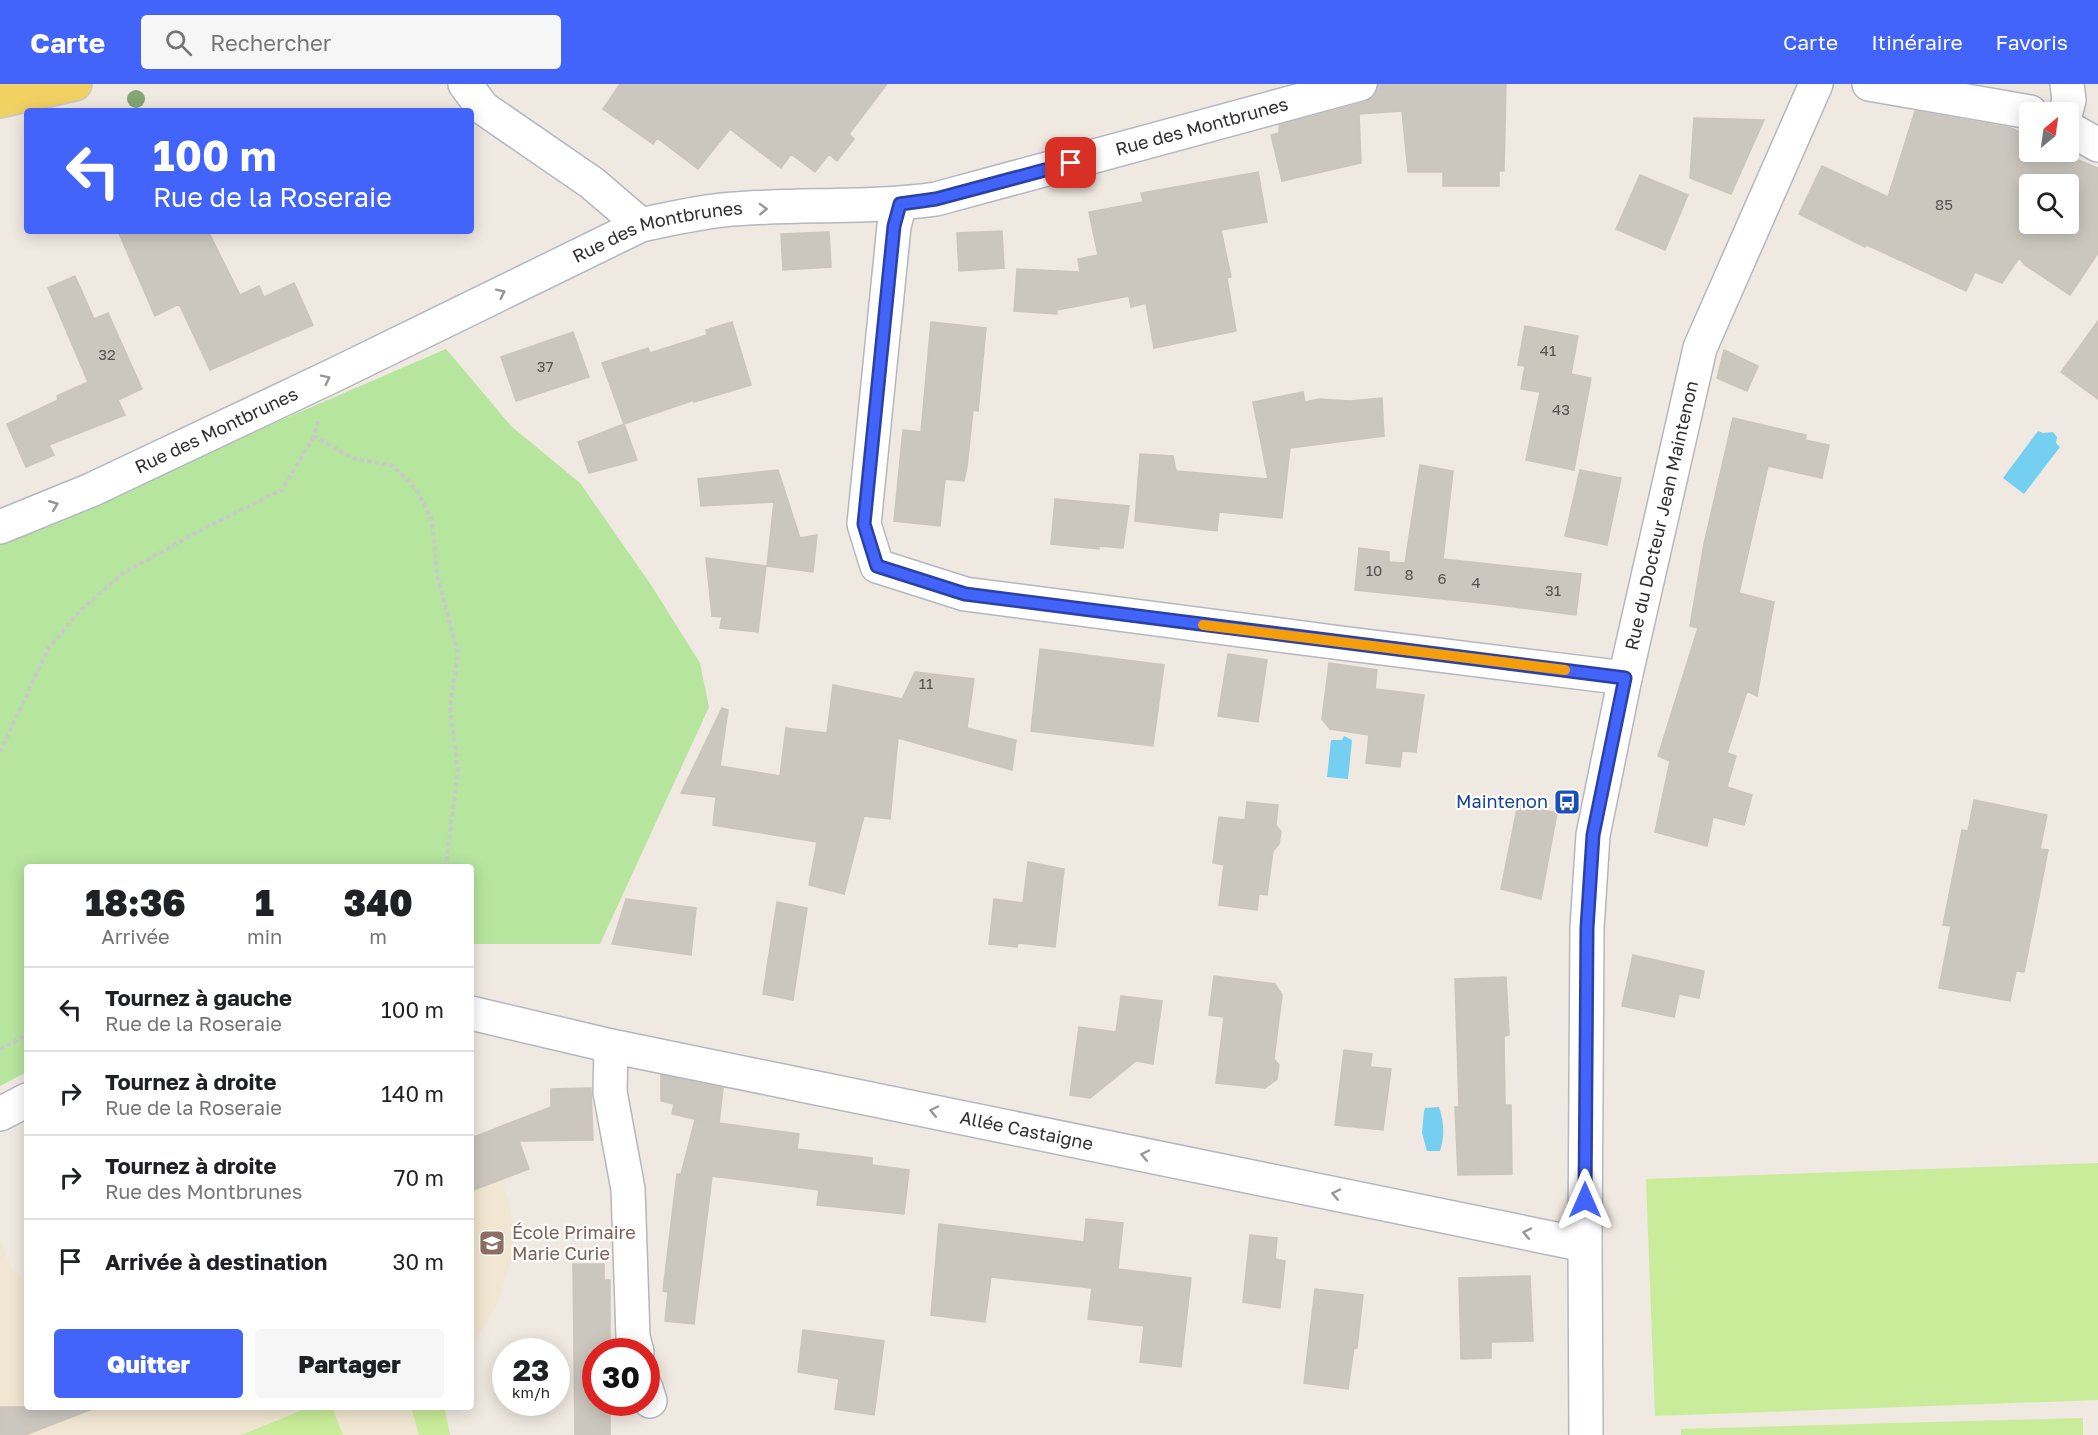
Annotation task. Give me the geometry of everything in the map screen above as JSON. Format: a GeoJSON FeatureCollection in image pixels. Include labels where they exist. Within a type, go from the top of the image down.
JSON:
{"type":"FeatureCollection","features":[{"type":"Feature","properties":{"kind":"main road"},"geometry":{"type":"LineString","coordinates":[[0,101],[75,84]]}},
{"type":"Feature","properties":{"kind":"street"},"geometry":{"type":"LineString","coordinates":[[465,84],[483,108],[592,183],[641,225]]}},
{"type":"Feature","properties":{"kind":"street","name":"Rue des Montbrunes"},"geometry":{"type":"LineString","coordinates":[[0,527],[91,490],[332,376],[641,225],[675,217],[725,210],[900,204],[936,199],[1360,84]]}},
{"type":"Feature","properties":{"kind":"street","name":"Rue du Docteur Jean Maintenon"},"geometry":{"type":"LineString","coordinates":[[1586,1435],[1587,928],[1593,835],[1625,678],[1700,348],[1816,84]]}},
{"type":"Feature","properties":{"kind":"street"},"geometry":{"type":"LineString","coordinates":[[1869,84],[2019,110]]}},
{"type":"Feature","properties":{"kind":"street"},"geometry":{"type":"LineString","coordinates":[[2067,84],[2068,102]]}},
{"type":"Feature","properties":{"kind":"street"},"geometry":{"type":"LineString","coordinates":[[2079,134],[2098,145]]}},
{"type":"Feature","properties":{"kind":"street"},"geometry":{"type":"LineString","coordinates":[[900,204],[894,226],[864,524],[877,566],[965,594],[1625,678]]}},
{"type":"Feature","properties":{"kind":"street","name":"Allée Castaigne"},"geometry":{"type":"LineString","coordinates":[[474,1014],[611,1046],[1585,1245]]}},
{"type":"Feature","properties":{"kind":"street"},"geometry":{"type":"LineString","coordinates":[[611,1046],[610,1092],[628,1189],[633,1338]]}},
{"type":"Feature","properties":{"kind":"street"},"geometry":{"type":"LineString","coordinates":[[0,1114],[24,1102]]}},
{"type":"Feature","properties":{"kind":"path"},"geometry":{"type":"LineString","coordinates":[[0,752],[49,647],[80,610],[123,573],[205,528],[282,490],[314,436],[332,376]]}},
{"type":"Feature","properties":{"kind":"path"},"geometry":{"type":"LineString","coordinates":[[314,436],[352,458],[393,466],[416,489],[432,520],[437,575],[458,653],[450,707],[458,771],[446,864]]}},
{"type":"Feature","properties":{"kind":"path"},"geometry":{"type":"LineString","coordinates":[[0,1049],[24,1037]]}},
{"type":"Feature","properties":{"kind":"shaded area","name":"École Primaire Marie Curie"},"geometry":{"type":"Polygon","coordinates":[[[511,1122],[529,1169],[501,1179],[514,1228],[512,1258],[496,1307],[474,1342],[474,1137],[511,1122]]]}},
{"type":"Feature","properties":{"kind":"shaded area"},"geometry":{"type":"Polygon","coordinates":[[[0,1240],[11,1268],[24,1280],[24,1410],[445,1410],[450,1435],[0,1435],[0,1240]]]}},
{"type":"Feature","properties":{"kind":"green space"},"geometry":{"type":"Polygon","coordinates":[[[446,349],[511,426],[580,483],[651,585],[700,663],[709,707],[600,944],[474,944],[474,864],[24,864],[24,1074],[0,1086],[0,541],[446,349]]]}},
{"type":"Feature","properties":{"kind":"green space"},"geometry":{"type":"Polygon","coordinates":[[[2098,1163],[2098,1400],[1655,1416],[1646,1179],[2098,1163]]]}},
{"type":"Feature","properties":{"kind":"green space"},"geometry":{"type":"Polygon","coordinates":[[[303,1410],[333,1410],[343,1435],[241,1435],[303,1410]]]}},
{"type":"Feature","properties":{"kind":"green space"},"geometry":{"type":"Polygon","coordinates":[[[412,1410],[445,1410],[450,1435],[419,1435],[412,1410]]]}},
{"type":"Feature","properties":{"kind":"green space"},"geometry":{"type":"Polygon","coordinates":[[[2083,1418],[2083,1435],[1681,1435],[1681,1429],[2083,1418]]]}},
{"type":"Feature","properties":{"kind":"water"},"geometry":{"type":"Polygon","coordinates":[[[2038,431],[2053,432],[2057,437],[2056,443],[2060,447],[2024,494],[2003,478],[2038,431]]]}},
{"type":"Feature","properties":{"kind":"water"},"geometry":{"type":"Polygon","coordinates":[[[1344,736],[1352,740],[1348,779],[1327,777],[1331,740],[1342,740],[1344,736]]]}},
{"type":"Feature","properties":{"kind":"water"},"geometry":{"type":"Polygon","coordinates":[[[1439,1107],[1443,1129],[1442,1145],[1440,1151],[1427,1151],[1422,1133],[1424,1111],[1425,1108],[1439,1107]]]}},
{"type":"Feature","properties":{"kind":"building"},"geometry":{"type":"Polygon","coordinates":[[[620,84],[887,84],[849,134],[854,139],[837,161],[829,154],[815,172],[791,154],[781,168],[730,129],[698,169],[657,138],[653,144],[603,109],[620,84]]]}},
{"type":"Feature","properties":{"kind":"building"},"geometry":{"type":"Polygon","coordinates":[[[1378,84],[1506,84],[1504,171],[1499,171],[1499,186],[1443,186],[1443,172],[1408,172],[1402,111],[1359,114],[1361,163],[1282,181],[1271,135],[1279,133],[1279,125],[1365,102],[1374,97],[1378,84]]]}},
{"type":"Feature","properties":{"kind":"building"},"geometry":{"type":"Polygon","coordinates":[[[1915,111],[2011,128],[2019,132],[2019,162],[2079,160],[2098,168],[2098,253],[2070,295],[2025,265],[2019,258],[2002,283],[1975,272],[1966,291],[1867,245],[1865,247],[1799,214],[1822,166],[1888,197],[1915,111]]]}},
{"type":"Feature","properties":{"kind":"building"},"geometry":{"type":"Polygon","coordinates":[[[1694,118],[1764,120],[1731,194],[1690,178],[1694,118]]]}},
{"type":"Feature","properties":{"kind":"building"},"geometry":{"type":"Polygon","coordinates":[[[1258,172],[1267,222],[1221,230],[1231,277],[1227,278],[1236,331],[1154,348],[1146,303],[1131,307],[1129,296],[1057,310],[1057,314],[1014,311],[1017,269],[1080,272],[1078,259],[1098,255],[1089,212],[1143,202],[1141,193],[1258,172]]]}},
{"type":"Feature","properties":{"kind":"building"},"geometry":{"type":"Polygon","coordinates":[[[1640,175],[1688,195],[1665,250],[1616,229],[1640,175]]]}},
{"type":"Feature","properties":{"kind":"building"},"geometry":{"type":"Polygon","coordinates":[[[1002,231],[1004,268],[959,271],[957,233],[1002,231]]]}},
{"type":"Feature","properties":{"kind":"building"},"geometry":{"type":"Polygon","coordinates":[[[829,232],[831,267],[783,270],[781,234],[829,232]]]}},
{"type":"Feature","properties":{"kind":"building"},"geometry":{"type":"Polygon","coordinates":[[[119,234],[210,234],[240,295],[259,286],[264,297],[294,283],[313,325],[210,370],[179,304],[155,316],[119,234]]]}},
{"type":"Feature","properties":{"kind":"building"},"geometry":{"type":"Polygon","coordinates":[[[75,276],[94,319],[108,313],[142,389],[118,400],[125,415],[49,445],[54,455],[26,467],[7,424],[58,400],[57,396],[88,382],[48,288],[75,276]]]}},
{"type":"Feature","properties":{"kind":"building"},"geometry":{"type":"Polygon","coordinates":[[[2098,321],[2098,399],[2061,372],[2098,321]]]}},
{"type":"Feature","properties":{"kind":"building"},"geometry":{"type":"Polygon","coordinates":[[[732,322],[751,385],[694,402],[694,400],[624,424],[602,363],[648,348],[650,353],[707,335],[706,330],[732,322]]]}},
{"type":"Feature","properties":{"kind":"building"},"geometry":{"type":"Polygon","coordinates":[[[931,322],[986,328],[978,411],[973,410],[964,481],[945,479],[940,526],[894,521],[903,430],[921,432],[931,322]]]}},
{"type":"Feature","properties":{"kind":"building"},"geometry":{"type":"Polygon","coordinates":[[[1525,326],[1578,336],[1571,374],[1591,378],[1574,470],[1526,460],[1540,392],[1521,389],[1525,366],[1518,365],[1525,326]]]}},
{"type":"Feature","properties":{"kind":"building"},"geometry":{"type":"Polygon","coordinates":[[[573,332],[589,377],[516,401],[501,357],[573,332]]]}},
{"type":"Feature","properties":{"kind":"building"},"geometry":{"type":"Polygon","coordinates":[[[1724,350],[1758,366],[1747,391],[1717,378],[1724,350]]]}},
{"type":"Feature","properties":{"kind":"building"},"geometry":{"type":"Polygon","coordinates":[[[1303,392],[1305,402],[1319,399],[1350,401],[1382,398],[1384,436],[1290,448],[1282,518],[1219,512],[1217,531],[1135,521],[1140,454],[1173,456],[1176,471],[1268,479],[1253,402],[1303,392]]]}},
{"type":"Feature","properties":{"kind":"building"},"geometry":{"type":"Polygon","coordinates":[[[1733,418],[1806,435],[1805,440],[1829,445],[1822,478],[1768,466],[1739,593],[1774,602],[1757,696],[1747,691],[1727,753],[1736,756],[1727,787],[1752,795],[1744,825],[1713,817],[1707,846],[1655,832],[1670,761],[1658,756],[1698,628],[1690,626],[1704,544],[1733,418]]]}},
{"type":"Feature","properties":{"kind":"building"},"geometry":{"type":"Polygon","coordinates":[[[624,424],[637,460],[589,473],[578,442],[624,424]]]}},
{"type":"Feature","properties":{"kind":"building"},"geometry":{"type":"Polygon","coordinates":[[[1420,465],[1453,471],[1443,559],[1581,574],[1576,615],[1355,590],[1359,548],[1389,552],[1389,562],[1405,563],[1420,465]]]}},
{"type":"Feature","properties":{"kind":"building"},"geometry":{"type":"Polygon","coordinates":[[[778,470],[800,538],[817,535],[813,572],[767,566],[774,502],[701,506],[698,479],[778,470]]]}},
{"type":"Feature","properties":{"kind":"building"},"geometry":{"type":"Polygon","coordinates":[[[1580,470],[1621,478],[1607,545],[1565,536],[1580,470]]]}},
{"type":"Feature","properties":{"kind":"building"},"geometry":{"type":"Polygon","coordinates":[[[1055,499],[1129,506],[1123,548],[1099,546],[1099,549],[1051,544],[1055,499]]]}},
{"type":"Feature","properties":{"kind":"building"},"geometry":{"type":"Polygon","coordinates":[[[706,558],[766,566],[758,632],[720,628],[722,617],[712,616],[706,558]]]}},
{"type":"Feature","properties":{"kind":"building"},"geometry":{"type":"Polygon","coordinates":[[[1040,649],[1164,665],[1153,746],[1031,731],[1040,649]]]}},
{"type":"Feature","properties":{"kind":"building"},"geometry":{"type":"Polygon","coordinates":[[[1228,654],[1267,660],[1258,722],[1218,716],[1228,654]]]}},
{"type":"Feature","properties":{"kind":"building"},"geometry":{"type":"Polygon","coordinates":[[[1329,663],[1377,670],[1375,689],[1424,695],[1416,752],[1402,751],[1400,767],[1366,763],[1369,735],[1330,729],[1322,719],[1329,663]]]}},
{"type":"Feature","properties":{"kind":"building"},"geometry":{"type":"Polygon","coordinates":[[[915,672],[974,679],[967,728],[1016,740],[1012,770],[898,738],[890,819],[864,816],[844,894],[809,885],[817,842],[713,825],[716,797],[681,793],[722,708],[728,710],[720,766],[780,776],[786,728],[827,733],[833,685],[902,699],[915,672]]]}},
{"type":"Feature","properties":{"kind":"building"},"geometry":{"type":"Polygon","coordinates":[[[1974,800],[2047,815],[2040,849],[2048,850],[2024,972],[2016,971],[2010,1001],[1939,988],[1951,926],[1943,925],[1962,830],[1968,831],[1974,800]]]}},
{"type":"Feature","properties":{"kind":"building"},"geometry":{"type":"Polygon","coordinates":[[[1247,802],[1278,805],[1276,825],[1281,832],[1279,844],[1273,851],[1267,895],[1259,894],[1257,910],[1219,905],[1224,865],[1213,863],[1219,817],[1245,820],[1247,802]]]}},
{"type":"Feature","properties":{"kind":"building"},"geometry":{"type":"Polygon","coordinates":[[[1518,804],[1557,813],[1541,899],[1501,889],[1518,804]]]}},
{"type":"Feature","properties":{"kind":"building"},"geometry":{"type":"Polygon","coordinates":[[[1028,862],[1064,869],[1055,947],[1018,943],[1017,947],[989,944],[994,899],[1023,903],[1028,862]]]}},
{"type":"Feature","properties":{"kind":"building"},"geometry":{"type":"Polygon","coordinates":[[[626,899],[696,908],[691,955],[612,944],[626,899]]]}},
{"type":"Feature","properties":{"kind":"building"},"geometry":{"type":"Polygon","coordinates":[[[777,902],[807,908],[793,1000],[763,994],[777,902]]]}},
{"type":"Feature","properties":{"kind":"building"},"geometry":{"type":"Polygon","coordinates":[[[1633,955],[1704,971],[1699,998],[1679,994],[1674,1017],[1622,1006],[1633,955]]]}},
{"type":"Feature","properties":{"kind":"building"},"geometry":{"type":"Polygon","coordinates":[[[1214,976],[1275,984],[1282,995],[1274,1059],[1279,1065],[1277,1079],[1265,1088],[1216,1083],[1224,1017],[1209,1015],[1214,976]]]}},
{"type":"Feature","properties":{"kind":"building"},"geometry":{"type":"Polygon","coordinates":[[[1506,977],[1509,1035],[1504,1036],[1505,1105],[1511,1105],[1512,1174],[1458,1175],[1455,1107],[1459,1107],[1455,979],[1506,977]]]}},
{"type":"Feature","properties":{"kind":"building"},"geometry":{"type":"Polygon","coordinates":[[[1121,996],[1162,1001],[1153,1064],[1136,1061],[1090,1098],[1070,1095],[1079,1027],[1116,1032],[1121,996]]]}},
{"type":"Feature","properties":{"kind":"building"},"geometry":{"type":"Polygon","coordinates":[[[1344,1050],[1372,1054],[1370,1067],[1391,1069],[1383,1130],[1335,1125],[1344,1050]]]}},
{"type":"Feature","properties":{"kind":"building"},"geometry":{"type":"Polygon","coordinates":[[[661,1075],[723,1088],[719,1123],[799,1134],[797,1149],[872,1158],[872,1165],[909,1170],[904,1214],[817,1205],[819,1190],[712,1176],[694,1324],[665,1321],[668,1292],[663,1291],[677,1174],[681,1174],[695,1120],[707,1122],[672,1114],[674,1104],[661,1101],[661,1075]]]}},
{"type":"Feature","properties":{"kind":"building"},"geometry":{"type":"Polygon","coordinates":[[[591,1088],[593,1140],[519,1141],[529,1169],[474,1190],[474,1137],[551,1107],[551,1089],[591,1088]]]}},
{"type":"Feature","properties":{"kind":"building"},"geometry":{"type":"Polygon","coordinates":[[[1086,1219],[1123,1223],[1118,1269],[1191,1278],[1181,1367],[1140,1362],[1144,1326],[1088,1319],[1092,1288],[991,1277],[985,1322],[931,1315],[939,1224],[1084,1242],[1086,1219]]]}},
{"type":"Feature","properties":{"kind":"building"},"geometry":{"type":"Polygon","coordinates":[[[1250,1235],[1277,1238],[1275,1259],[1285,1261],[1280,1308],[1243,1302],[1250,1235]]]}},
{"type":"Feature","properties":{"kind":"building"},"geometry":{"type":"Polygon","coordinates":[[[573,1264],[604,1264],[604,1280],[610,1280],[610,1338],[582,1338],[582,1416],[610,1416],[610,1435],[575,1435],[573,1264]]]}},
{"type":"Feature","properties":{"kind":"building"},"geometry":{"type":"Polygon","coordinates":[[[1530,1276],[1533,1341],[1491,1342],[1491,1358],[1461,1359],[1459,1278],[1530,1276]]]}},
{"type":"Feature","properties":{"kind":"building"},"geometry":{"type":"Polygon","coordinates":[[[1315,1289],[1363,1295],[1357,1348],[1354,1347],[1348,1389],[1304,1383],[1315,1289]]]}},
{"type":"Feature","properties":{"kind":"building"},"geometry":{"type":"Polygon","coordinates":[[[803,1330],[884,1341],[874,1415],[835,1409],[839,1379],[798,1372],[803,1330]]]}},
{"type":"Feature","properties":{"kind":"building"},"geometry":{"type":"Polygon","coordinates":[[[0,1407],[24,1407],[24,1410],[89,1410],[25,1435],[0,1435],[0,1407]]]}},
{"type":"Feature","properties":{"kind":"slow traffic"},"geometry":{"type":"LineString","coordinates":[[1203,625],[1565,670]]}},
{"type":"Feature","properties":{"kind":"place","name":"Maintenon"},"geometry":{"type":"Point","coordinates":[1567,802]}},
{"type":"Feature","properties":{"kind":"place","name":"École Primaire Marie Curie"},"geometry":{"type":"Point","coordinates":[492,1243]}},
{"type":"Feature","properties":{"kind":"route"},"geometry":{"type":"LineString","coordinates":[[1071,163],[936,199],[900,204],[894,226],[864,524],[877,566],[965,594],[1625,678],[1593,835],[1587,928],[1585,1200]]}}]}
